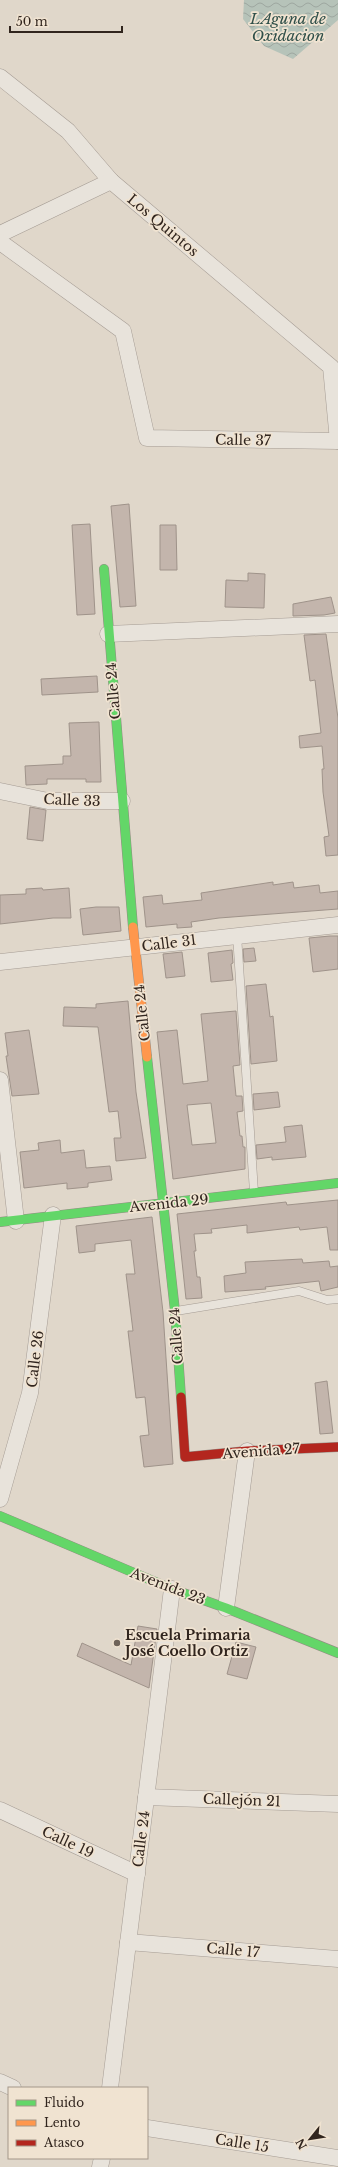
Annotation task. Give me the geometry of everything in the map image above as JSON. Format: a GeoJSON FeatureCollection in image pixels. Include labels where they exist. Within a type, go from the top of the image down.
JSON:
{"type":"FeatureCollection","features":[{"type":"Feature","properties":{"kind":"street","name":"Los Quintos"},"geometry":{"type":"LineString","coordinates":[[0,77],[68,131],[111,181],[331,367],[338,441]]}},
{"type":"Feature","properties":{"kind":"street"},"geometry":{"type":"LineString","coordinates":[[0,234],[111,181]]}},
{"type":"Feature","properties":{"kind":"street","name":"Calle 37"},"geometry":{"type":"LineString","coordinates":[[0,242],[123,331],[147,438],[338,441]]}},
{"type":"Feature","properties":{"kind":"street","name":"Calle 24"},"geometry":{"type":"LineString","coordinates":[[104,569],[108,634],[135,947],[162,1204],[175,1311],[185,1458]]}},
{"type":"Feature","properties":{"kind":"street"},"geometry":{"type":"LineString","coordinates":[[108,634],[338,624]]}},
{"type":"Feature","properties":{"kind":"street","name":"Calle 33"},"geometry":{"type":"LineString","coordinates":[[0,791],[48,802],[122,801]]}},
{"type":"Feature","properties":{"kind":"street","name":"Calle 31"},"geometry":{"type":"LineString","coordinates":[[0,962],[338,925]]}},
{"type":"Feature","properties":{"kind":"street"},"geometry":{"type":"LineString","coordinates":[[0,1080],[16,1221]]}},
{"type":"Feature","properties":{"kind":"street","name":"Avenida 29"},"geometry":{"type":"LineString","coordinates":[[0,1222],[338,1184]]}},
{"type":"Feature","properties":{"kind":"street","name":"Calle 26"},"geometry":{"type":"LineString","coordinates":[[0,1499],[30,1393],[53,1215]]}},
{"type":"Feature","properties":{"kind":"street","name":"Avenida 27"},"geometry":{"type":"LineString","coordinates":[[185,1458],[247,1451],[338,1446]]}},
{"type":"Feature","properties":{"kind":"street"},"geometry":{"type":"LineString","coordinates":[[226,1608],[247,1451]]}},
{"type":"Feature","properties":{"kind":"street","name":"Avenida 23"},"geometry":{"type":"LineString","coordinates":[[0,1516],[172,1589],[226,1608],[338,1653]]}},
{"type":"Feature","properties":{"kind":"street","name":"Calle 24"},"geometry":{"type":"LineString","coordinates":[[110,2087],[172,1589]]}},
{"type":"Feature","properties":{"kind":"street","name":"Callejón 21"},"geometry":{"type":"LineString","coordinates":[[146,1797],[338,1804]]}},
{"type":"Feature","properties":{"kind":"street","name":"Calle 19"},"geometry":{"type":"LineString","coordinates":[[0,1810],[136,1874]]}},
{"type":"Feature","properties":{"kind":"street","name":"Calle 17"},"geometry":{"type":"LineString","coordinates":[[128,1942],[338,1959]]}},
{"type":"Feature","properties":{"kind":"street"},"geometry":{"type":"LineString","coordinates":[[0,2082],[11,2087]]}},
{"type":"Feature","properties":{"kind":"street","name":"Calle 15"},"geometry":{"type":"LineString","coordinates":[[148,2128],[338,2158]]}},
{"type":"Feature","properties":{"kind":"lane"},"geometry":{"type":"LineString","coordinates":[[237,935],[254,1193]]}},
{"type":"Feature","properties":{"kind":"lane"},"geometry":{"type":"LineString","coordinates":[[175,1311],[298,1291],[327,1300],[338,1299]]}},
{"type":"Feature","properties":{"kind":"water","name":"LAguna de Oxidacion"},"geometry":{"type":"Polygon","coordinates":[[[244,0],[338,0],[338,20],[293,59],[264,46],[243,19],[244,0]]]}},
{"type":"Feature","properties":{"kind":"building"},"geometry":{"type":"Polygon","coordinates":[[[129,504],[136,606],[120,607],[111,506],[129,504]]]}},
{"type":"Feature","properties":{"kind":"building"},"geometry":{"type":"Polygon","coordinates":[[[90,524],[95,614],[77,615],[72,525],[90,524]]]}},
{"type":"Feature","properties":{"kind":"building"},"geometry":{"type":"Polygon","coordinates":[[[160,525],[176,525],[177,570],[160,570],[160,525]]]}},
{"type":"Feature","properties":{"kind":"building"},"geometry":{"type":"Polygon","coordinates":[[[248,573],[265,574],[264,608],[225,607],[226,580],[248,581],[248,573]]]}},
{"type":"Feature","properties":{"kind":"building"},"geometry":{"type":"Polygon","coordinates":[[[331,597],[335,613],[324,615],[293,616],[293,604],[331,597]]]}},
{"type":"Feature","properties":{"kind":"building"},"geometry":{"type":"Polygon","coordinates":[[[326,634],[338,718],[338,855],[326,856],[324,837],[329,836],[323,792],[322,769],[324,769],[322,746],[300,748],[299,736],[321,733],[315,680],[310,681],[304,635],[326,634]]]}},
{"type":"Feature","properties":{"kind":"building"},"geometry":{"type":"Polygon","coordinates":[[[97,676],[98,692],[42,695],[41,679],[97,676]]]}},
{"type":"Feature","properties":{"kind":"building"},"geometry":{"type":"Polygon","coordinates":[[[99,722],[101,782],[86,782],[86,779],[47,779],[47,784],[26,785],[25,766],[63,764],[63,756],[71,756],[69,723],[99,722]]]}},
{"type":"Feature","properties":{"kind":"building"},"geometry":{"type":"Polygon","coordinates":[[[30,807],[46,810],[43,841],[27,839],[30,807]]]}},
{"type":"Feature","properties":{"kind":"building"},"geometry":{"type":"Polygon","coordinates":[[[273,882],[273,885],[293,882],[294,888],[319,885],[320,893],[338,891],[338,909],[219,918],[191,922],[192,927],[177,928],[177,924],[146,927],[143,897],[162,895],[163,904],[202,900],[201,893],[273,882]]]}},
{"type":"Feature","properties":{"kind":"building"},"geometry":{"type":"Polygon","coordinates":[[[42,888],[43,890],[69,888],[71,918],[53,918],[0,924],[0,895],[26,894],[26,889],[42,888]]]}},
{"type":"Feature","properties":{"kind":"building"},"geometry":{"type":"Polygon","coordinates":[[[119,907],[121,931],[83,935],[80,909],[119,907]]]}},
{"type":"Feature","properties":{"kind":"building"},"geometry":{"type":"Polygon","coordinates":[[[338,936],[338,969],[313,972],[309,938],[338,936]]]}},
{"type":"Feature","properties":{"kind":"building"},"geometry":{"type":"Polygon","coordinates":[[[254,948],[256,961],[244,962],[243,949],[254,948]]]}},
{"type":"Feature","properties":{"kind":"building"},"geometry":{"type":"Polygon","coordinates":[[[232,950],[233,963],[231,964],[233,980],[211,982],[208,953],[232,950]]]}},
{"type":"Feature","properties":{"kind":"building"},"geometry":{"type":"Polygon","coordinates":[[[182,952],[185,976],[166,978],[163,954],[182,952]]]}},
{"type":"Feature","properties":{"kind":"building"},"geometry":{"type":"Polygon","coordinates":[[[266,984],[270,1017],[273,1016],[277,1061],[251,1064],[246,986],[266,984]]]}},
{"type":"Feature","properties":{"kind":"building"},"geometry":{"type":"Polygon","coordinates":[[[128,1001],[136,1092],[146,1158],[116,1161],[114,1138],[121,1138],[118,1111],[109,1112],[98,1027],[63,1026],[64,1007],[96,1008],[96,1004],[128,1001]]]}},
{"type":"Feature","properties":{"kind":"building"},"geometry":{"type":"Polygon","coordinates":[[[236,1011],[240,1065],[233,1066],[236,1096],[242,1096],[243,1111],[237,1112],[240,1136],[242,1136],[243,1147],[245,1147],[245,1169],[173,1179],[157,1032],[177,1030],[183,1084],[208,1081],[201,1014],[236,1011]],[[211,1103],[187,1105],[192,1145],[216,1143],[211,1103]]]}},
{"type":"Feature","properties":{"kind":"building"},"geometry":{"type":"Polygon","coordinates":[[[29,1030],[39,1094],[12,1096],[6,1056],[8,1056],[5,1033],[29,1030]]]}},
{"type":"Feature","properties":{"kind":"building"},"geometry":{"type":"Polygon","coordinates":[[[278,1092],[280,1107],[254,1110],[253,1094],[278,1092]]]}},
{"type":"Feature","properties":{"kind":"building"},"geometry":{"type":"Polygon","coordinates":[[[302,1125],[306,1157],[272,1160],[272,1157],[257,1159],[256,1145],[286,1142],[284,1127],[302,1125]]]}},
{"type":"Feature","properties":{"kind":"building"},"geometry":{"type":"Polygon","coordinates":[[[60,1140],[61,1153],[84,1150],[86,1168],[110,1166],[112,1180],[88,1183],[88,1187],[67,1189],[67,1183],[24,1188],[20,1152],[39,1150],[38,1143],[60,1140]]]}},
{"type":"Feature","properties":{"kind":"building"},"geometry":{"type":"Polygon","coordinates":[[[338,1200],[338,1250],[330,1250],[327,1227],[300,1230],[299,1227],[247,1233],[247,1225],[211,1229],[212,1233],[194,1234],[197,1277],[200,1277],[202,1298],[186,1299],[177,1214],[286,1202],[287,1205],[338,1200]]]}},
{"type":"Feature","properties":{"kind":"building"},"geometry":{"type":"Polygon","coordinates":[[[152,1217],[163,1312],[173,1464],[144,1467],[140,1436],[149,1435],[145,1397],[136,1398],[128,1331],[133,1331],[126,1274],[135,1274],[131,1240],[95,1244],[95,1251],[79,1253],[76,1226],[152,1217]]]}},
{"type":"Feature","properties":{"kind":"building"},"geometry":{"type":"Polygon","coordinates":[[[302,1259],[303,1263],[329,1261],[330,1267],[338,1266],[338,1287],[321,1291],[319,1281],[265,1287],[266,1289],[225,1292],[224,1276],[246,1273],[245,1262],[302,1259]]]}},
{"type":"Feature","properties":{"kind":"building"},"geometry":{"type":"Polygon","coordinates":[[[327,1381],[333,1433],[320,1434],[315,1383],[327,1381]]]}},
{"type":"Feature","properties":{"kind":"building"},"geometry":{"type":"Polygon","coordinates":[[[138,1626],[157,1629],[149,1688],[77,1656],[82,1643],[131,1665],[138,1626]]]}},
{"type":"Feature","properties":{"kind":"building"},"geometry":{"type":"Polygon","coordinates":[[[236,1642],[256,1647],[247,1679],[227,1674],[236,1642]]]}},
{"type":"Feature","properties":{"kind":"traffic: fast"},"geometry":{"type":"LineString","coordinates":[[104,569],[133,927]]}},
{"type":"Feature","properties":{"kind":"traffic: fast"},"geometry":{"type":"LineString","coordinates":[[147,1057],[175,1311],[181,1397]]}},
{"type":"Feature","properties":{"kind":"traffic: fast"},"geometry":{"type":"LineString","coordinates":[[0,1222],[338,1183]]}},
{"type":"Feature","properties":{"kind":"traffic: fast"},"geometry":{"type":"LineString","coordinates":[[0,1516],[172,1589],[226,1608],[338,1653]]}},
{"type":"Feature","properties":{"kind":"traffic: slow"},"geometry":{"type":"LineString","coordinates":[[133,927],[147,1057]]}},
{"type":"Feature","properties":{"kind":"traffic: jam"},"geometry":{"type":"LineString","coordinates":[[181,1397],[185,1457],[247,1451],[338,1447]]}},
{"type":"Feature","properties":{"kind":"place","name":"Escuela Primaria José Coello Ortiz"},"geometry":{"type":"Point","coordinates":[117,1643]}}]}
